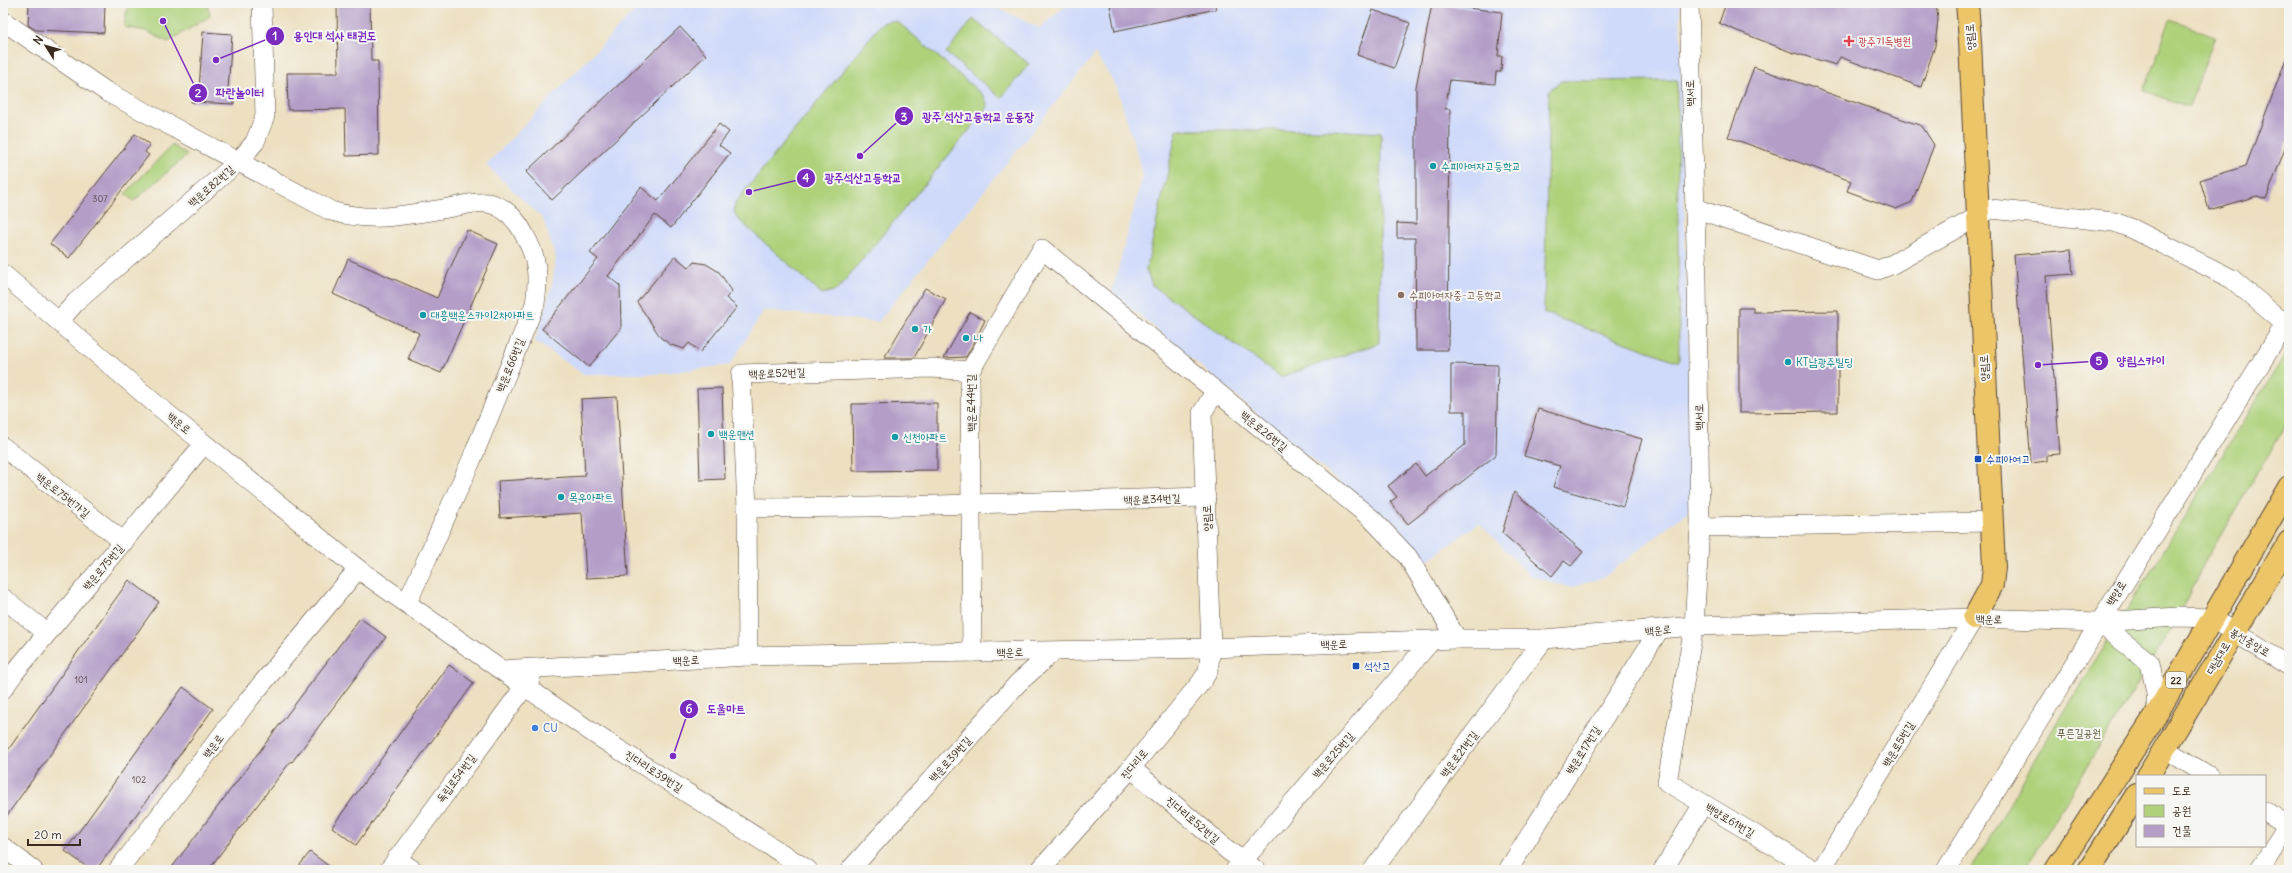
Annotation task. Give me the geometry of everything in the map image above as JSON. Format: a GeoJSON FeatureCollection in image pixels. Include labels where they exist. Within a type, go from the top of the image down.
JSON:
{"type":"FeatureCollection","features":[{"type":"Feature","properties":{"kind":"main road","name":"양림로"},"geometry":{"type":"LineString","coordinates":[[1967,3],[1970,41],[1990,522],[1994,567],[1992,585],[1974,618]]}},
{"type":"Feature","properties":{"kind":"main road","name":"22"},"geometry":{"type":"LineString","coordinates":[[2056,870],[2157,713],[2211,618],[2289,487]]}},
{"type":"Feature","properties":{"kind":"main road","name":"대남대로"},"geometry":{"type":"LineString","coordinates":[[2149,775],[2166,749],[2233,632],[2289,542]]}},
{"type":"Feature","properties":{"kind":"main road"},"geometry":{"type":"LineString","coordinates":[[2089,870],[2136,796]]}},
{"type":"Feature","properties":{"kind":"street","name":"백운로82번길"},"geometry":{"type":"LineString","coordinates":[[60,320],[76,302],[239,161],[255,142],[265,116],[262,3]]}},
{"type":"Feature","properties":{"kind":"street","name":"백서로"},"geometry":{"type":"LineString","coordinates":[[1689,3],[1700,527],[1694,626]]}},
{"type":"Feature","properties":{"kind":"street","name":"백운로66번길"},"geometry":{"type":"LineString","coordinates":[[3,21],[107,92],[331,211],[365,219],[392,217],[479,202],[498,206],[513,217],[524,233],[534,254],[538,278],[535,304],[471,461],[407,603]]}},
{"type":"Feature","properties":{"kind":"street"},"geometry":{"type":"LineString","coordinates":[[1694,208],[1781,235],[1878,270],[1891,265],[1977,215],[1991,209],[2114,222],[2133,229],[2232,279],[2287,321]]}},
{"type":"Feature","properties":{"kind":"street","name":"백운로44번길"},"geometry":{"type":"LineString","coordinates":[[972,652],[970,372],[1042,249]]}},
{"type":"Feature","properties":{"kind":"street","name":"백운로26번길"},"geometry":{"type":"LineString","coordinates":[[1042,249],[1372,519],[1408,557],[1457,638]]}},
{"type":"Feature","properties":{"kind":"street","name":"백운로"},"geometry":{"type":"LineString","coordinates":[[6,283],[60,320],[158,406],[358,569],[501,670],[748,656],[1053,652],[1211,648],[1431,641],[1457,638],[1544,639],[1694,626],[1974,618],[2098,622],[2178,617],[2211,618]]}},
{"type":"Feature","properties":{"kind":"street","name":"백양로"},"geometry":{"type":"LineString","coordinates":[[1946,870],[2098,622],[2287,321]]}},
{"type":"Feature","properties":{"kind":"street","name":"백운로52번길"},"geometry":{"type":"LineString","coordinates":[[748,656],[747,508],[741,374],[932,368],[970,372]]}},
{"type":"Feature","properties":{"kind":"street","name":"양림로"},"geometry":{"type":"LineString","coordinates":[[1211,648],[1202,413],[1215,392]]}},
{"type":"Feature","properties":{"kind":"street","name":"백운로75번길"},"geometry":{"type":"LineString","coordinates":[[3,690],[48,633],[204,444]]}},
{"type":"Feature","properties":{"kind":"street","name":"백운로75번가길"},"geometry":{"type":"LineString","coordinates":[[3,447],[124,542]]}},
{"type":"Feature","properties":{"kind":"street","name":"백운로34번길"},"geometry":{"type":"LineString","coordinates":[[972,504],[1206,498]]}},
{"type":"Feature","properties":{"kind":"street"},"geometry":{"type":"LineString","coordinates":[[747,508],[972,504]]}},
{"type":"Feature","properties":{"kind":"street"},"geometry":{"type":"LineString","coordinates":[[1700,527],[1990,522]]}},
{"type":"Feature","properties":{"kind":"street","name":"백운로"},"geometry":{"type":"LineString","coordinates":[[118,870],[250,698],[358,569]]}},
{"type":"Feature","properties":{"kind":"street"},"geometry":{"type":"LineString","coordinates":[[3,598],[48,633]]}},
{"type":"Feature","properties":{"kind":"street","name":"백운로5번길"},"geometry":{"type":"LineString","coordinates":[[1821,870],[1974,618]]}},
{"type":"Feature","properties":{"kind":"street","name":"봉선중앙로"},"geometry":{"type":"LineString","coordinates":[[2211,618],[2289,666]]}},
{"type":"Feature","properties":{"kind":"street"},"geometry":{"type":"LineString","coordinates":[[2098,622],[2150,663],[2156,693],[2157,713]]}},
{"type":"Feature","properties":{"kind":"street","name":"백양로61번길"},"geometry":{"type":"LineString","coordinates":[[1694,626],[1668,782],[1814,870]]}},
{"type":"Feature","properties":{"kind":"street","name":"백운로17번길"},"geometry":{"type":"LineString","coordinates":[[1508,870],[1659,630]]}},
{"type":"Feature","properties":{"kind":"street","name":"백운로21번길"},"geometry":{"type":"LineString","coordinates":[[1373,870],[1544,639]]}},
{"type":"Feature","properties":{"kind":"street","name":"백운로25번길"},"geometry":{"type":"LineString","coordinates":[[1245,867],[1431,641]]}},
{"type":"Feature","properties":{"kind":"street","name":"진다리로"},"geometry":{"type":"LineString","coordinates":[[1040,870],[1131,768],[1202,681],[1208,671],[1211,648]]}},
{"type":"Feature","properties":{"kind":"street","name":"백운로39번길"},"geometry":{"type":"LineString","coordinates":[[850,870],[1018,683],[1053,652]]}},
{"type":"Feature","properties":{"kind":"street","name":"독립로54번길"},"geometry":{"type":"LineString","coordinates":[[392,865],[539,667]]}},
{"type":"Feature","properties":{"kind":"street","name":"진다리로39번길"},"geometry":{"type":"LineString","coordinates":[[501,670],[808,870]]}},
{"type":"Feature","properties":{"kind":"street"},"geometry":{"type":"LineString","coordinates":[[2166,749],[2207,775]]}},
{"type":"Feature","properties":{"kind":"street","name":"진다리로52번길"},"geometry":{"type":"LineString","coordinates":[[1131,768],[1245,867]]}},
{"type":"Feature","properties":{"kind":"street"},"geometry":{"type":"LineString","coordinates":[[1663,870],[1704,804]]}},
{"type":"Feature","properties":{"kind":"street"},"geometry":{"type":"LineString","coordinates":[[2259,870],[2288,826],[2266,812]]}},
{"type":"Feature","properties":{"kind":"street"},"geometry":{"type":"LineString","coordinates":[[3,847],[33,870]]}},
{"type":"Feature","properties":{"kind":"street"},"geometry":{"type":"LineString","coordinates":[[392,865],[413,870]]}},
{"type":"Feature","properties":{"kind":"shaded area","name":"수피아여자중-고등학교"},"geometry":{"type":"Polygon","coordinates":[[[642,3],[988,3],[1039,28],[1069,3],[1680,3],[1686,284],[1696,505],[1604,577],[1571,588],[1530,576],[1479,523],[1424,563],[1377,514],[1112,292],[1143,174],[1117,87],[1095,54],[878,322],[764,310],[730,365],[655,374],[583,374],[535,341],[552,286],[556,258],[543,219],[486,165],[642,3]]]}},
{"type":"Feature","properties":{"kind":"green space"},"geometry":{"type":"Polygon","coordinates":[[[128,3],[207,3],[210,16],[168,42],[146,31],[124,27],[128,3]]]}},
{"type":"Feature","properties":{"kind":"green space"},"geometry":{"type":"Polygon","coordinates":[[[973,19],[1029,64],[1001,98],[946,53],[973,19]]]}},
{"type":"Feature","properties":{"kind":"green space"},"geometry":{"type":"Polygon","coordinates":[[[2170,20],[2215,36],[2189,107],[2144,91],[2170,20]]]}},
{"type":"Feature","properties":{"kind":"green space"},"geometry":{"type":"Polygon","coordinates":[[[890,21],[898,22],[984,96],[987,103],[986,110],[837,290],[822,294],[737,218],[734,211],[735,203],[882,23],[890,21]]]}},
{"type":"Feature","properties":{"kind":"green space"},"geometry":{"type":"Polygon","coordinates":[[[1677,80],[1679,362],[1544,313],[1549,91],[1560,81],[1677,80]]]}},
{"type":"Feature","properties":{"kind":"green space"},"geometry":{"type":"Polygon","coordinates":[[[1177,130],[1333,130],[1381,133],[1379,343],[1281,377],[1152,285],[1146,270],[1177,130]]]}},
{"type":"Feature","properties":{"kind":"green space"},"geometry":{"type":"Polygon","coordinates":[[[172,145],[187,155],[134,201],[125,194],[172,145]]]}},
{"type":"Feature","properties":{"kind":"green space","name":"푸른길공원"},"geometry":{"type":"Polygon","coordinates":[[[2289,348],[2289,420],[2203,565],[2178,617],[2024,870],[1971,870],[2054,727],[2289,348]]]}},
{"type":"Feature","properties":{"kind":"building"},"geometry":{"type":"Polygon","coordinates":[[[29,3],[105,3],[104,33],[36,30],[28,25],[29,3]]]}},
{"type":"Feature","properties":{"kind":"building"},"geometry":{"type":"Polygon","coordinates":[[[337,3],[370,3],[371,61],[378,61],[379,155],[346,156],[345,109],[288,110],[287,73],[338,73],[337,3]]]}},
{"type":"Feature","properties":{"kind":"building"},"geometry":{"type":"Polygon","coordinates":[[[1123,3],[1215,3],[1216,9],[1115,31],[1110,6],[1123,3]]]}},
{"type":"Feature","properties":{"kind":"building","name":"광주기독병원"},"geometry":{"type":"Polygon","coordinates":[[[1726,3],[1936,3],[1938,19],[1935,46],[1921,87],[1840,57],[1836,65],[1791,52],[1735,30],[1719,23],[1726,3]]]}},
{"type":"Feature","properties":{"kind":"building","name":"수피아여자고등학교"},"geometry":{"type":"Polygon","coordinates":[[[1432,4],[1502,12],[1498,56],[1502,56],[1501,72],[1496,72],[1495,84],[1450,80],[1445,109],[1450,109],[1448,350],[1416,350],[1415,238],[1397,238],[1397,223],[1416,224],[1416,87],[1432,4]]]}},
{"type":"Feature","properties":{"kind":"building"},"geometry":{"type":"Polygon","coordinates":[[[1373,10],[1410,23],[1394,68],[1357,55],[1373,10]]]}},
{"type":"Feature","properties":{"kind":"building"},"geometry":{"type":"Polygon","coordinates":[[[680,27],[706,55],[552,200],[526,172],[680,27]]]}},
{"type":"Feature","properties":{"kind":"building"},"geometry":{"type":"Polygon","coordinates":[[[203,32],[232,34],[228,90],[234,91],[234,104],[191,102],[192,88],[199,89],[203,32]]]}},
{"type":"Feature","properties":{"kind":"building"},"geometry":{"type":"Polygon","coordinates":[[[2287,56],[2289,138],[2266,199],[2257,196],[2209,210],[2200,180],[2246,166],[2287,56]]]}},
{"type":"Feature","properties":{"kind":"building"},"geometry":{"type":"Polygon","coordinates":[[[1754,67],[1922,126],[1934,145],[1912,202],[1896,209],[1847,191],[1851,181],[1728,137],[1754,67]]]}},
{"type":"Feature","properties":{"kind":"building"},"geometry":{"type":"Polygon","coordinates":[[[719,124],[729,132],[719,145],[730,153],[671,228],[655,215],[608,276],[620,286],[621,328],[589,367],[542,329],[598,259],[590,253],[641,187],[658,201],[719,124]]]}},
{"type":"Feature","properties":{"kind":"building"},"geometry":{"type":"Polygon","coordinates":[[[135,134],[150,145],[145,152],[149,155],[69,258],[50,244],[135,134]]]}},
{"type":"Feature","properties":{"kind":"building","name":"대흥백운스카이2차아파트"},"geometry":{"type":"Polygon","coordinates":[[[467,230],[498,244],[441,373],[408,359],[419,333],[333,294],[348,259],[437,298],[467,230]]]}},
{"type":"Feature","properties":{"kind":"building"},"geometry":{"type":"Polygon","coordinates":[[[2071,250],[2073,274],[2046,276],[2060,454],[2047,455],[2047,461],[2031,463],[2014,255],[2071,250]]]}},
{"type":"Feature","properties":{"kind":"building"},"geometry":{"type":"Polygon","coordinates":[[[675,256],[689,268],[694,262],[706,264],[719,272],[732,291],[726,298],[737,307],[700,352],[689,343],[684,349],[671,345],[661,338],[637,302],[675,256]]]}},
{"type":"Feature","properties":{"kind":"building","name":"가"},"geometry":{"type":"Polygon","coordinates":[[[925,288],[946,299],[914,358],[884,358],[925,288]]]}},
{"type":"Feature","properties":{"kind":"building","name":"KT남광주빌딩"},"geometry":{"type":"Polygon","coordinates":[[[1739,308],[1753,308],[1753,312],[1838,311],[1838,412],[1739,413],[1739,308]]]}},
{"type":"Feature","properties":{"kind":"building","name":"나"},"geometry":{"type":"Polygon","coordinates":[[[970,312],[985,320],[974,343],[966,357],[944,358],[970,312]]]}},
{"type":"Feature","properties":{"kind":"building"},"geometry":{"type":"Polygon","coordinates":[[[1451,364],[1498,365],[1496,455],[1408,524],[1390,502],[1397,497],[1388,486],[1416,464],[1425,476],[1465,445],[1465,411],[1451,411],[1451,364]]]}},
{"type":"Feature","properties":{"kind":"building","name":"백운맨션"},"geometry":{"type":"Polygon","coordinates":[[[722,388],[725,479],[700,480],[697,389],[722,388]]]}},
{"type":"Feature","properties":{"kind":"building","name":"목우아파트"},"geometry":{"type":"Polygon","coordinates":[[[617,397],[628,576],[586,578],[582,513],[500,518],[498,481],[585,476],[581,399],[617,397]]]}},
{"type":"Feature","properties":{"kind":"building","name":"신천아파트"},"geometry":{"type":"Polygon","coordinates":[[[937,403],[937,470],[853,471],[852,404],[937,403]]]}},
{"type":"Feature","properties":{"kind":"building"},"geometry":{"type":"Polygon","coordinates":[[[1538,409],[1642,439],[1623,507],[1553,487],[1560,466],[1524,456],[1538,409]]]}},
{"type":"Feature","properties":{"kind":"building"},"geometry":{"type":"Polygon","coordinates":[[[1514,492],[1583,552],[1571,566],[1564,561],[1552,576],[1502,533],[1514,492]]]}},
{"type":"Feature","properties":{"kind":"building"},"geometry":{"type":"Polygon","coordinates":[[[129,580],[159,602],[3,821],[3,757],[129,580]]]}},
{"type":"Feature","properties":{"kind":"building"},"geometry":{"type":"Polygon","coordinates":[[[360,618],[386,637],[292,762],[291,761],[208,870],[170,870],[360,618]]]}},
{"type":"Feature","properties":{"kind":"building"},"geometry":{"type":"Polygon","coordinates":[[[449,665],[474,683],[356,845],[332,827],[449,665]]]}},
{"type":"Feature","properties":{"kind":"building"},"geometry":{"type":"Polygon","coordinates":[[[183,687],[213,709],[96,870],[91,870],[65,851],[183,687]]]}},
{"type":"Feature","properties":{"kind":"building"},"geometry":{"type":"Polygon","coordinates":[[[310,852],[334,870],[296,870],[310,852]]]}},
{"type":"Feature","properties":{"kind":"place","name":"파란놀이터"},"geometry":{"type":"Point","coordinates":[163,21]}},
{"type":"Feature","properties":{"kind":"place","name":"광주기독병원"},"geometry":{"type":"Point","coordinates":[1849,41]}},
{"type":"Feature","properties":{"kind":"place","name":"용인대 석사 태권도"},"geometry":{"type":"Point","coordinates":[216,60]}},
{"type":"Feature","properties":{"kind":"place","name":"광주 석산고등학교 운동장"},"geometry":{"type":"Point","coordinates":[860,156]}},
{"type":"Feature","properties":{"kind":"place","name":"수피아여자고등학교"},"geometry":{"type":"Point","coordinates":[1433,166]}},
{"type":"Feature","properties":{"kind":"place","name":"광주석산고등학교"},"geometry":{"type":"Point","coordinates":[749,192]}},
{"type":"Feature","properties":{"kind":"place","name":"수피아여자중-고등학교"},"geometry":{"type":"Point","coordinates":[1401,295]}},
{"type":"Feature","properties":{"kind":"place","name":"대흥백운스카이2차아파트"},"geometry":{"type":"Point","coordinates":[423,315]}},
{"type":"Feature","properties":{"kind":"place","name":"가"},"geometry":{"type":"Point","coordinates":[915,329]}},
{"type":"Feature","properties":{"kind":"place","name":"나"},"geometry":{"type":"Point","coordinates":[966,338]}},
{"type":"Feature","properties":{"kind":"place","name":"KT남광주빌딩"},"geometry":{"type":"Point","coordinates":[1788,362]}},
{"type":"Feature","properties":{"kind":"place","name":"양림스카이"},"geometry":{"type":"Point","coordinates":[2038,365]}},
{"type":"Feature","properties":{"kind":"place","name":"백운맨션"},"geometry":{"type":"Point","coordinates":[711,434]}},
{"type":"Feature","properties":{"kind":"place","name":"신천아파트"},"geometry":{"type":"Point","coordinates":[895,437]}},
{"type":"Feature","properties":{"kind":"place","name":"수피아여고"},"geometry":{"type":"Point","coordinates":[1978,459]}},
{"type":"Feature","properties":{"kind":"place","name":"목우아파트"},"geometry":{"type":"Point","coordinates":[561,497]}},
{"type":"Feature","properties":{"kind":"place","name":"석산고"},"geometry":{"type":"Point","coordinates":[1356,666]}},
{"type":"Feature","properties":{"kind":"place","name":"CU"},"geometry":{"type":"Point","coordinates":[535,728]}},
{"type":"Feature","properties":{"kind":"place","name":"도울마트"},"geometry":{"type":"Point","coordinates":[673,756]}}]}
